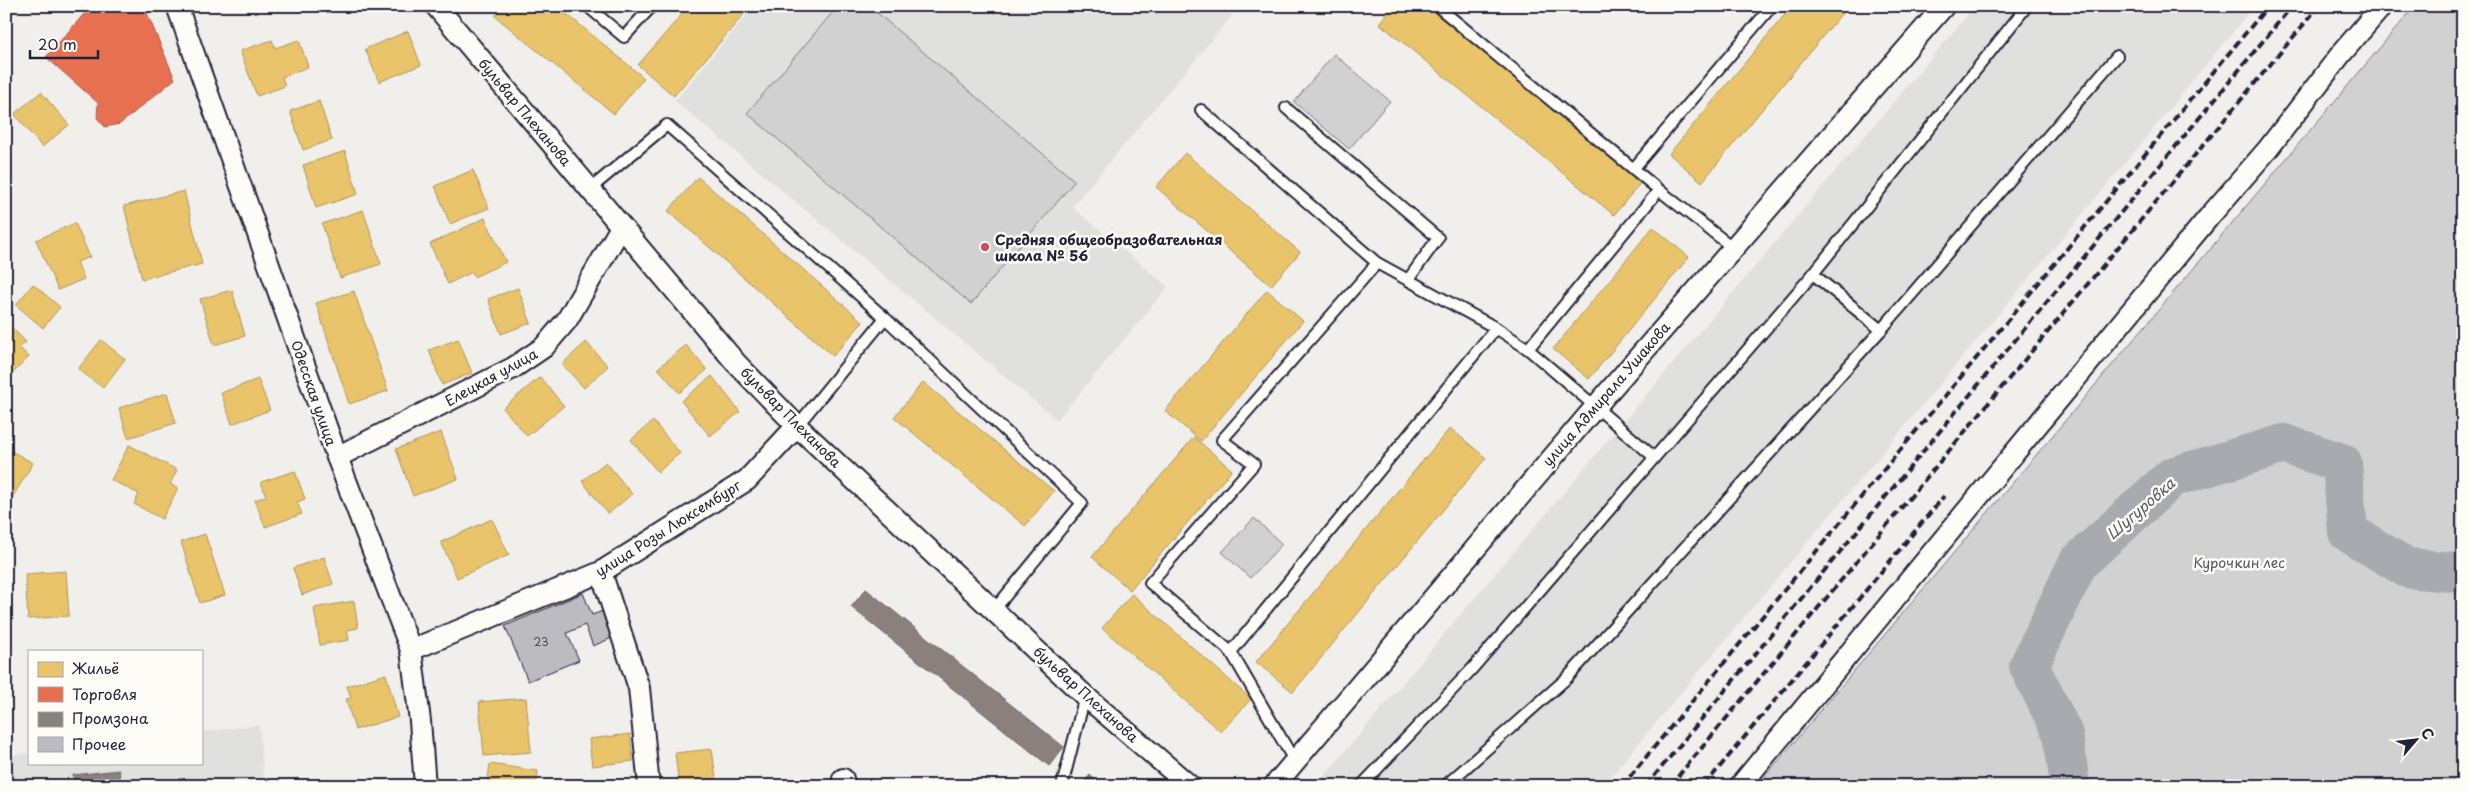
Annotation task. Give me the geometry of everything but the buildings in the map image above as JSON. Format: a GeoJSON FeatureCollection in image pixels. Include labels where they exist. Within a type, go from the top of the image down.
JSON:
{"type":"FeatureCollection","features":[{"type":"Feature","properties":{"kind":"street","name":"Одесская улица"},"geometry":{"type":"LineString","coordinates":[[178,6],[337,457],[411,650],[420,721],[425,786]]}},
{"type":"Feature","properties":{"kind":"street","name":"бульвар Плеханова"},"geometry":{"type":"LineString","coordinates":[[436,6],[736,363],[797,426],[1085,696],[1190,786]]}},
{"type":"Feature","properties":{"kind":"street","name":"улица Адмирала Ушакова"},"geometry":{"type":"LineString","coordinates":[[1274,786],[1732,247],[1944,6]]}},
{"type":"Feature","properties":{"kind":"street"},"geometry":{"type":"LineString","coordinates":[[1740,786],[2202,226],[2268,149],[2341,54],[2382,6]]}},
{"type":"Feature","properties":{"kind":"street","name":"Елецкая улица"},"geometry":{"type":"LineString","coordinates":[[337,457],[513,368],[544,347],[567,320],[621,227]]}},
{"type":"Feature","properties":{"kind":"street","name":"улица Розы Люксембург"},"geometry":{"type":"LineString","coordinates":[[411,650],[601,572],[747,480],[797,426]]}},
{"type":"Feature","properties":{"kind":"street"},"geometry":{"type":"LineString","coordinates":[[601,572],[638,688],[649,786]]}},
{"type":"Feature","properties":{"kind":"lane"},"geometry":{"type":"LineString","coordinates":[[587,6],[624,37],[652,6]]}},
{"type":"Feature","properties":{"kind":"lane"},"geometry":{"type":"LineString","coordinates":[[1437,6],[1659,190],[1732,247]]}},
{"type":"Feature","properties":{"kind":"lane"},"geometry":{"type":"LineString","coordinates":[[1634,168],[1772,6]]}},
{"type":"Feature","properties":{"kind":"lane"},"geometry":{"type":"LineString","coordinates":[[1361,786],[1472,668],[1813,274],[2027,6]]}},
{"type":"Feature","properties":{"kind":"lane"},"geometry":{"type":"LineString","coordinates":[[1445,786],[1567,678],[1881,330],[2117,56]]}},
{"type":"Feature","properties":{"kind":"lane"},"geometry":{"type":"LineString","coordinates":[[1286,108],[1438,238],[1408,280]]}},
{"type":"Feature","properties":{"kind":"lane"},"geometry":{"type":"LineString","coordinates":[[1201,110],[1377,263],[1496,328],[1528,349],[1597,405],[1654,457]]}},
{"type":"Feature","properties":{"kind":"lane"},"geometry":{"type":"LineString","coordinates":[[590,190],[667,125],[885,318],[1082,503],[994,610]]}},
{"type":"Feature","properties":{"kind":"lane"},"geometry":{"type":"LineString","coordinates":[[1528,349],[1659,190]]}},
{"type":"Feature","properties":{"kind":"lane"},"geometry":{"type":"LineString","coordinates":[[1295,762],[1231,652],[1150,583],[1254,464],[1222,440],[1377,263]]}},
{"type":"Feature","properties":{"kind":"lane"},"geometry":{"type":"LineString","coordinates":[[1813,274],[1881,330]]}},
{"type":"Feature","properties":{"kind":"lane"},"geometry":{"type":"LineString","coordinates":[[797,426],[885,318]]}},
{"type":"Feature","properties":{"kind":"lane"},"geometry":{"type":"LineString","coordinates":[[1231,652],[1496,328]]}},
{"type":"Feature","properties":{"kind":"lane"},"geometry":{"type":"LineString","coordinates":[[1062,786],[1085,696]]}},
{"type":"Feature","properties":{"kind":"shaded area","name":"Средняя общеобразовательная школа № 56"},"geometry":{"type":"Polygon","coordinates":[[[754,6],[1240,6],[1072,207],[1168,287],[1057,420],[675,101],[754,6]]]}},
{"type":"Feature","properties":{"kind":"shaded area"},"geometry":{"type":"Polygon","coordinates":[[[1975,6],[2254,6],[2132,155],[1603,786],[1316,786],[1975,6]]]}},
{"type":"Feature","properties":{"kind":"shaded area"},"geometry":{"type":"Polygon","coordinates":[[[259,725],[264,786],[6,786],[6,756],[28,753],[28,764],[202,764],[202,732],[259,725]]]}},
{"type":"Feature","properties":{"kind":"green space"},"geometry":{"type":"Polygon","coordinates":[[[838,6],[869,6],[1075,181],[971,304],[747,113],[838,6]]]}},
{"type":"Feature","properties":{"kind":"green space","name":"Курочкин лес"},"geometry":{"type":"Polygon","coordinates":[[[2415,6],[2463,6],[2463,786],[1757,786],[2415,6]]]}},
{"type":"Feature","properties":{"kind":"green space"},"geometry":{"type":"Polygon","coordinates":[[[1334,54],[1390,101],[1349,149],[1294,102],[1334,54]]]}},
{"type":"Feature","properties":{"kind":"green space"},"geometry":{"type":"Polygon","coordinates":[[[1254,518],[1282,544],[1250,578],[1222,552],[1254,518]]]}},
{"type":"Feature","properties":{"kind":"waterway","name":"Шугуровка"},"geometry":{"type":"LineString","coordinates":[[2070,786],[2063,734],[2029,666],[2078,563],[2172,477],[2284,444],[2342,463],[2348,532],[2407,568],[2463,573]]}},
{"type":"Feature","properties":{"kind":"railway"},"geometry":{"type":"LineString","coordinates":[[1622,786],[2268,6]]}},
{"type":"Feature","properties":{"kind":"railway"},"geometry":{"type":"LineString","coordinates":[[1646,786],[2292,6]]}},
{"type":"Feature","properties":{"kind":"railway"},"geometry":{"type":"LineString","coordinates":[[1670,786],[2319,6]]}},
{"type":"Feature","properties":{"kind":"railway"},"geometry":{"type":"LineString","coordinates":[[1704,786],[1944,496]]}},
{"type":"Feature","properties":{"kind":"place","name":"Средняя общеобразовательная школа № 56"},"geometry":{"type":"Point","coordinates":[985,247]}}]}
